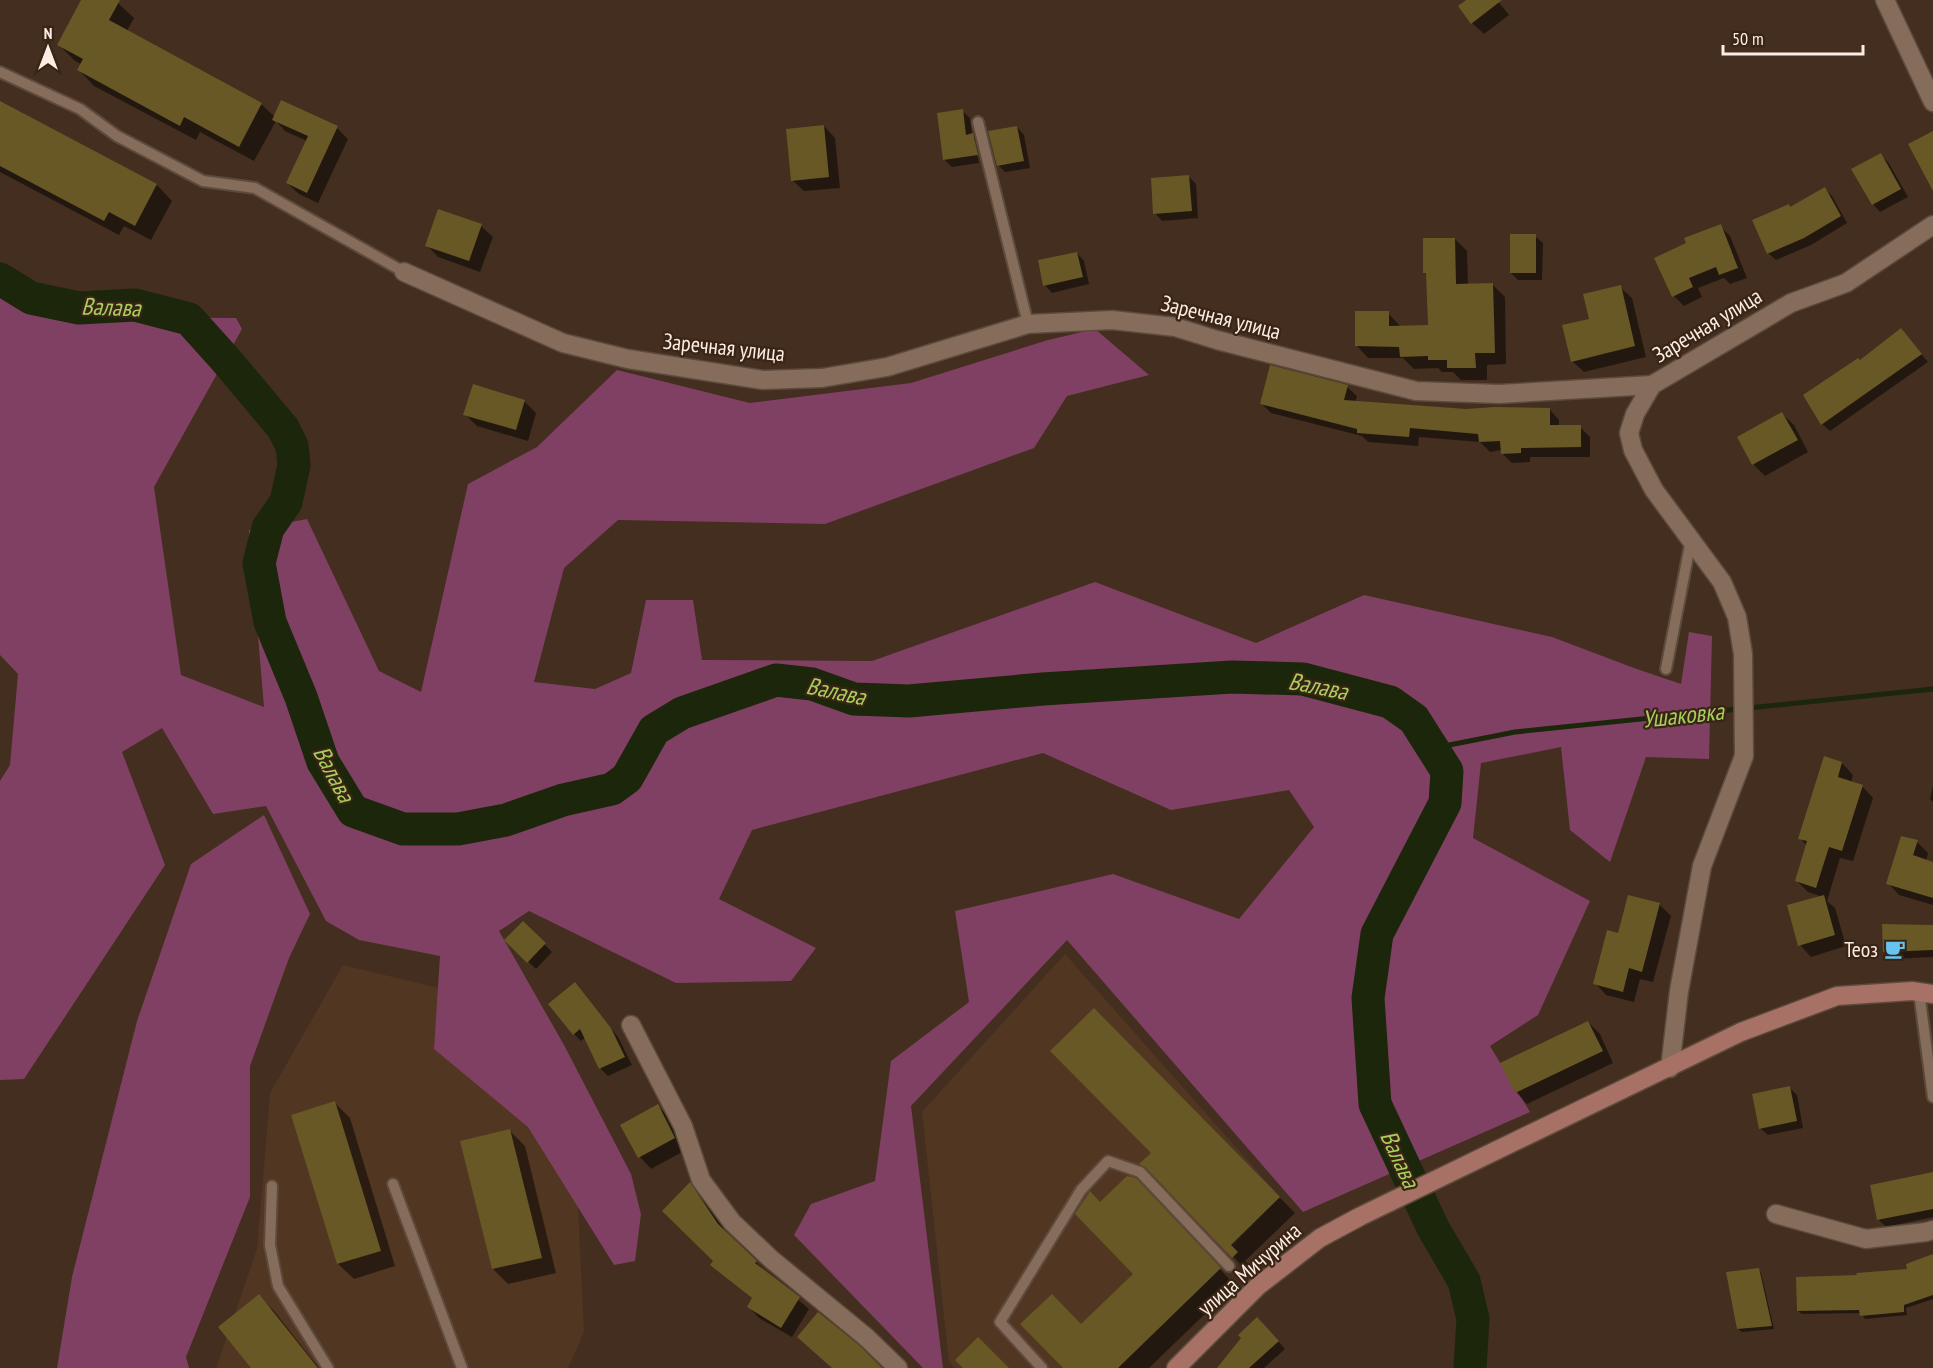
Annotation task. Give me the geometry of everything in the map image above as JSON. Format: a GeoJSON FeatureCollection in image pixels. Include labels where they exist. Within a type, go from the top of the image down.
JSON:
{"type":"FeatureCollection","features":[{"type":"Feature","properties":{"kind":"main road","name":"улица Мичурина"},"geometry":{"type":"LineString","coordinates":[[1176,1368],[1258,1286],[1320,1238],[1361,1216],[1741,1032],[1837,996],[1926,993]]}},
{"type":"Feature","properties":{"kind":"street"},"geometry":{"type":"LineString","coordinates":[[1885,0],[1933,102]]}},
{"type":"Feature","properties":{"kind":"street","name":"Заречная улица"},"geometry":{"type":"LineString","coordinates":[[404,272],[563,343],[627,359],[763,380],[822,378],[887,367],[1028,324],[1112,320],[1175,327],[1416,391],[1499,394],[1652,385],[1791,303],[1846,283],[1933,225]]}},
{"type":"Feature","properties":{"kind":"street"},"geometry":{"type":"LineString","coordinates":[[1652,385],[1635,414],[1629,433],[1633,450],[1654,490],[1722,582],[1737,617],[1743,654],[1744,756],[1702,866],[1680,980],[1670,1068]]}},
{"type":"Feature","properties":{"kind":"street"},"geometry":{"type":"LineString","coordinates":[[631,1025],[683,1126],[701,1180],[732,1222],[771,1259],[866,1337],[898,1368]]}},
{"type":"Feature","properties":{"kind":"street"},"geometry":{"type":"LineString","coordinates":[[1776,1214],[1866,1239],[1933,1230]]}},
{"type":"Feature","properties":{"kind":"lane"},"geometry":{"type":"LineString","coordinates":[[0,72],[80,109],[117,136],[203,181],[255,188],[404,272]]}},
{"type":"Feature","properties":{"kind":"lane"},"geometry":{"type":"LineString","coordinates":[[978,122],[1028,324]]}},
{"type":"Feature","properties":{"kind":"lane"},"geometry":{"type":"LineString","coordinates":[[1666,669],[1691,538]]}},
{"type":"Feature","properties":{"kind":"lane"},"geometry":{"type":"LineString","coordinates":[[1926,993],[1933,1097]]}},
{"type":"Feature","properties":{"kind":"lane"},"geometry":{"type":"LineString","coordinates":[[1042,1368],[1000,1322],[1081,1190],[1108,1161],[1140,1172],[1229,1266]]}},
{"type":"Feature","properties":{"kind":"lane"},"geometry":{"type":"LineString","coordinates":[[393,1184],[462,1368]]}},
{"type":"Feature","properties":{"kind":"lane"},"geometry":{"type":"LineString","coordinates":[[272,1186],[270,1245],[278,1286],[328,1368]]}},
{"type":"Feature","properties":{"kind":"shaded area"},"geometry":{"type":"Polygon","coordinates":[[[0,293],[41,317],[236,318],[242,329],[154,487],[181,675],[264,707],[249,530],[307,519],[379,671],[421,692],[468,484],[537,447],[617,370],[750,403],[911,383],[1048,340],[1095,329],[1149,375],[1067,396],[1034,448],[825,524],[618,520],[564,568],[534,682],[595,689],[631,673],[646,600],[693,600],[702,660],[872,661],[1095,582],[1256,643],[1364,595],[1552,637],[1681,684],[1689,632],[1712,636],[1709,759],[1646,757],[1610,862],[1570,830],[1561,747],[1481,763],[1473,838],[1590,901],[1538,1015],[1490,1046],[1530,1112],[1303,1212],[1067,940],[911,1106],[943,1368],[923,1368],[794,1235],[811,1204],[875,1181],[891,1061],[969,1002],[955,911],[1113,874],[1239,919],[1314,827],[1289,790],[1171,810],[1043,753],[752,830],[719,899],[816,948],[791,981],[676,983],[529,911],[499,931],[564,1045],[631,1174],[641,1214],[635,1261],[614,1265],[528,1127],[434,1049],[440,956],[359,940],[326,921],[266,806],[213,814],[162,728],[122,752],[165,865],[24,1079],[0,1080],[0,781],[10,765],[18,674],[0,655],[0,293]]]}},
{"type":"Feature","properties":{"kind":"shaded area"},"geometry":{"type":"Polygon","coordinates":[[[264,815],[310,914],[289,958],[250,1066],[250,1197],[186,1357],[189,1368],[57,1368],[72,1277],[137,1021],[191,864],[264,815]]]}},
{"type":"Feature","properties":{"kind":"shaded area"},"geometry":{"type":"Polygon","coordinates":[[[1065,954],[1280,1197],[1116,1368],[955,1368],[949,1362],[922,1112],[1065,954]]]}},
{"type":"Feature","properties":{"kind":"shaded area"},"geometry":{"type":"Polygon","coordinates":[[[343,965],[506,1004],[577,1184],[584,1332],[568,1368],[216,1368],[257,1249],[270,1093],[343,965]]]}},
{"type":"Feature","properties":{"kind":"building"},"geometry":{"type":"Polygon","coordinates":[[[81,0],[120,0],[109,20],[262,103],[239,147],[184,117],[180,126],[77,70],[83,59],[57,45],[81,0]]]}},
{"type":"Feature","properties":{"kind":"building"},"geometry":{"type":"Polygon","coordinates":[[[1466,0],[1502,0],[1471,24],[1458,6],[1466,0]]]}},
{"type":"Feature","properties":{"kind":"building"},"geometry":{"type":"Polygon","coordinates":[[[281,100],[338,126],[307,193],[286,183],[308,136],[272,120],[281,100]]]}},
{"type":"Feature","properties":{"kind":"building"},"geometry":{"type":"Polygon","coordinates":[[[0,101],[157,184],[135,226],[109,212],[104,221],[0,166],[0,101]]]}},
{"type":"Feature","properties":{"kind":"building"},"geometry":{"type":"Polygon","coordinates":[[[963,109],[966,135],[973,133],[978,155],[943,160],[937,113],[963,109]]]}},
{"type":"Feature","properties":{"kind":"building"},"geometry":{"type":"Polygon","coordinates":[[[824,125],[829,177],[791,181],[786,129],[824,125]]]}},
{"type":"Feature","properties":{"kind":"building"},"geometry":{"type":"Polygon","coordinates":[[[1017,126],[1024,161],[997,166],[988,131],[1017,126]]]}},
{"type":"Feature","properties":{"kind":"building"},"geometry":{"type":"Polygon","coordinates":[[[1933,131],[1933,191],[1908,144],[1933,131]]]}},
{"type":"Feature","properties":{"kind":"building"},"geometry":{"type":"Polygon","coordinates":[[[1881,153],[1901,189],[1872,205],[1851,169],[1881,153]]]}},
{"type":"Feature","properties":{"kind":"building"},"geometry":{"type":"Polygon","coordinates":[[[1189,175],[1192,211],[1153,214],[1151,178],[1189,175]]]}},
{"type":"Feature","properties":{"kind":"building"},"geometry":{"type":"Polygon","coordinates":[[[1825,187],[1841,216],[1804,238],[1767,254],[1752,220],[1789,204],[1790,207],[1825,187]]]}},
{"type":"Feature","properties":{"kind":"building"},"geometry":{"type":"Polygon","coordinates":[[[438,209],[482,224],[469,261],[425,246],[438,209]]]}},
{"type":"Feature","properties":{"kind":"building"},"geometry":{"type":"Polygon","coordinates":[[[1721,224],[1738,268],[1719,275],[1716,267],[1689,278],[1693,287],[1672,297],[1654,258],[1686,243],[1684,238],[1721,224]]]}},
{"type":"Feature","properties":{"kind":"building"},"geometry":{"type":"Polygon","coordinates":[[[1510,234],[1536,234],[1536,273],[1510,273],[1510,234]]]}},
{"type":"Feature","properties":{"kind":"building"},"geometry":{"type":"Polygon","coordinates":[[[1423,238],[1455,238],[1456,284],[1493,283],[1495,353],[1475,353],[1476,368],[1447,368],[1447,360],[1428,360],[1428,356],[1400,357],[1399,347],[1355,346],[1355,311],[1389,311],[1389,326],[1428,325],[1426,273],[1423,273],[1423,238]]]}},
{"type":"Feature","properties":{"kind":"building"},"geometry":{"type":"Polygon","coordinates":[[[1077,252],[1083,277],[1043,286],[1038,260],[1077,252]]]}},
{"type":"Feature","properties":{"kind":"building"},"geometry":{"type":"Polygon","coordinates":[[[1621,285],[1635,346],[1571,362],[1562,325],[1589,319],[1583,294],[1621,285]]]}},
{"type":"Feature","properties":{"kind":"building"},"geometry":{"type":"Polygon","coordinates":[[[1901,328],[1922,354],[1821,425],[1803,395],[1858,358],[1860,360],[1901,328]]]}},
{"type":"Feature","properties":{"kind":"building"},"geometry":{"type":"Polygon","coordinates":[[[1270,365],[1348,385],[1344,400],[1466,409],[1550,408],[1550,425],[1581,425],[1581,447],[1521,448],[1521,453],[1501,454],[1500,441],[1479,442],[1478,434],[1410,428],[1409,437],[1357,433],[1357,429],[1260,404],[1270,365]]]}},
{"type":"Feature","properties":{"kind":"building"},"geometry":{"type":"Polygon","coordinates":[[[473,384],[525,400],[516,430],[463,415],[473,384]]]}},
{"type":"Feature","properties":{"kind":"building"},"geometry":{"type":"Polygon","coordinates":[[[1782,412],[1798,440],[1752,465],[1737,437],[1782,412]]]}},
{"type":"Feature","properties":{"kind":"building"},"geometry":{"type":"Polygon","coordinates":[[[1824,756],[1842,762],[1838,777],[1863,785],[1842,851],[1829,847],[1816,888],[1795,881],[1807,841],[1798,839],[1824,756]]]}},
{"type":"Feature","properties":{"kind":"building"},"geometry":{"type":"Polygon","coordinates":[[[1901,836],[1918,840],[1913,855],[1933,862],[1933,898],[1886,884],[1901,836]]]}},
{"type":"Feature","properties":{"kind":"building"},"geometry":{"type":"Polygon","coordinates":[[[1628,895],[1660,903],[1642,972],[1629,968],[1623,992],[1593,984],[1607,930],[1618,933],[1628,895]]]}},
{"type":"Feature","properties":{"kind":"building"},"geometry":{"type":"Polygon","coordinates":[[[1824,895],[1835,935],[1798,946],[1787,905],[1824,895]]]}},
{"type":"Feature","properties":{"kind":"building"},"geometry":{"type":"Polygon","coordinates":[[[523,921],[546,943],[527,963],[504,940],[523,921]]]}},
{"type":"Feature","properties":{"kind":"building"},"geometry":{"type":"Polygon","coordinates":[[[1882,924],[1933,925],[1933,950],[1883,952],[1882,924]]]}},
{"type":"Feature","properties":{"kind":"building"},"geometry":{"type":"Polygon","coordinates":[[[575,982],[611,1028],[625,1057],[599,1069],[580,1029],[573,1035],[548,1004],[575,982]]]}},
{"type":"Feature","properties":{"kind":"building"},"geometry":{"type":"Polygon","coordinates":[[[1094,1008],[1280,1197],[1231,1245],[1238,1252],[1232,1258],[1145,1167],[1139,1164],[1151,1153],[1050,1051],[1094,1008]]]}},
{"type":"Feature","properties":{"kind":"building"},"geometry":{"type":"Polygon","coordinates":[[[1588,1021],[1603,1051],[1515,1093],[1500,1063],[1588,1021]]]}},
{"type":"Feature","properties":{"kind":"building"},"geometry":{"type":"Polygon","coordinates":[[[1790,1086],[1797,1121],[1759,1129],[1752,1094],[1790,1086]]]}},
{"type":"Feature","properties":{"kind":"building"},"geometry":{"type":"Polygon","coordinates":[[[335,1101],[381,1251],[337,1264],[291,1115],[335,1101]]]}},
{"type":"Feature","properties":{"kind":"building"},"geometry":{"type":"Polygon","coordinates":[[[658,1104],[675,1138],[638,1158],[620,1125],[658,1104]]]}},
{"type":"Feature","properties":{"kind":"building"},"geometry":{"type":"Polygon","coordinates":[[[510,1129],[542,1258],[492,1269],[460,1141],[510,1129]]]}},
{"type":"Feature","properties":{"kind":"building"},"geometry":{"type":"Polygon","coordinates":[[[1933,1172],[1933,1209],[1877,1220],[1870,1185],[1933,1172]]]}},
{"type":"Feature","properties":{"kind":"building"},"geometry":{"type":"Polygon","coordinates":[[[1127,1176],[1136,1178],[1221,1268],[1118,1368],[1063,1368],[1020,1324],[1052,1294],[1081,1324],[1133,1274],[1075,1214],[1090,1191],[1100,1202],[1127,1176]]]}},
{"type":"Feature","properties":{"kind":"building"},"geometry":{"type":"Polygon","coordinates":[[[690,1182],[718,1224],[757,1261],[755,1263],[800,1297],[781,1328],[747,1307],[752,1298],[710,1265],[713,1261],[662,1211],[690,1182]]]}},
{"type":"Feature","properties":{"kind":"building"},"geometry":{"type":"Polygon","coordinates":[[[1933,1254],[1933,1295],[1904,1305],[1904,1312],[1860,1316],[1859,1310],[1797,1311],[1796,1277],[1857,1275],[1856,1273],[1907,1269],[1906,1264],[1933,1254]]]}},
{"type":"Feature","properties":{"kind":"building"},"geometry":{"type":"Polygon","coordinates":[[[1759,1268],[1772,1326],[1737,1329],[1726,1272],[1759,1268]]]}},
{"type":"Feature","properties":{"kind":"building"},"geometry":{"type":"Polygon","coordinates":[[[259,1294],[318,1368],[251,1368],[218,1327],[259,1294]]]}},
{"type":"Feature","properties":{"kind":"building"},"geometry":{"type":"Polygon","coordinates":[[[818,1312],[859,1345],[882,1368],[832,1368],[797,1337],[818,1312]]]}},
{"type":"Feature","properties":{"kind":"building"},"geometry":{"type":"Polygon","coordinates":[[[1257,1317],[1279,1341],[1249,1368],[1217,1368],[1241,1338],[1238,1335],[1257,1317]]]}},
{"type":"Feature","properties":{"kind":"building"},"geometry":{"type":"Polygon","coordinates":[[[978,1337],[1009,1368],[963,1368],[955,1360],[978,1337]]]}},
{"type":"Feature","properties":{"kind":"waterway","name":"Валава"},"geometry":{"type":"LineString","coordinates":[[0,279],[31,298],[79,308],[135,305],[189,319],[283,428],[292,446],[294,465],[286,502],[268,528],[259,563],[270,622],[301,697],[323,762],[353,811],[403,829],[458,829],[506,820],[563,800],[612,789],[627,778],[654,730],[682,713],[776,680],[812,684],[854,699],[909,701],[1043,689],[1232,677],[1303,679],[1390,702],[1414,719],[1447,771],[1445,803],[1377,934],[1368,998],[1375,1104],[1433,1228],[1464,1281],[1473,1319],[1470,1368]]}},
{"type":"Feature","properties":{"kind":"waterway","name":"Ушаковка"},"geometry":{"type":"LineString","coordinates":[[1434,748],[1515,732],[1933,689]]}},
{"type":"Feature","properties":{"kind":"place","name":"Теоз"},"geometry":{"type":"Point","coordinates":[1895,949]}}]}
